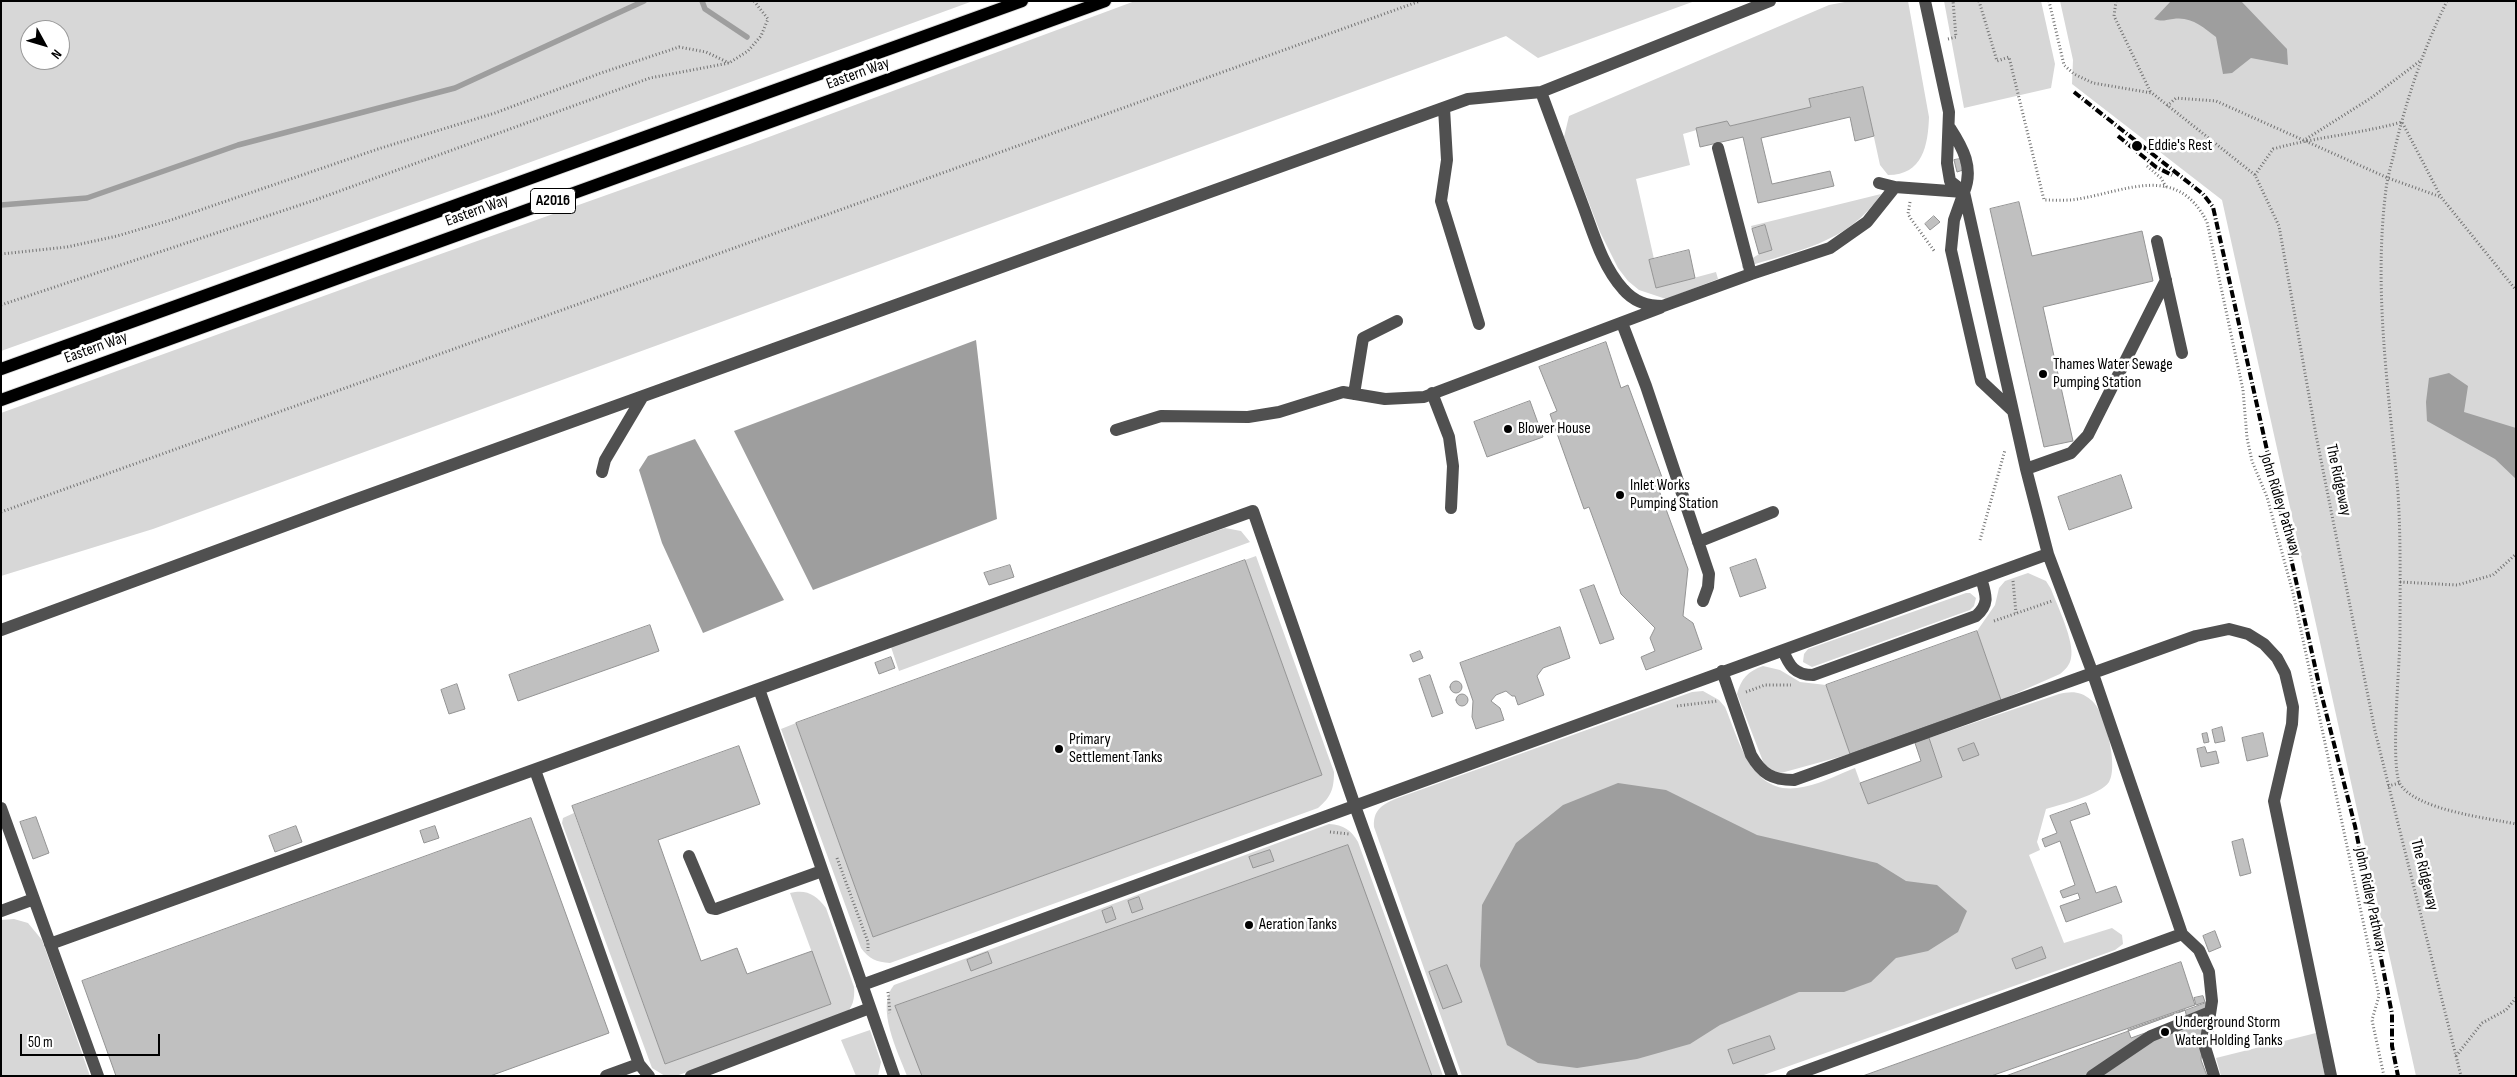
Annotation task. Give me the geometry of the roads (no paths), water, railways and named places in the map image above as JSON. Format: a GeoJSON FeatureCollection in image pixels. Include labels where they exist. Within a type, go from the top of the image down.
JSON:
{"type":"FeatureCollection","features":[{"type":"Feature","properties":{"kind":"main road","name":"Eastern Way"},"geometry":{"type":"LineString","coordinates":[[1,368],[1022,1]]}},
{"type":"Feature","properties":{"kind":"main road","name":"Eastern Way"},"geometry":{"type":"LineString","coordinates":[[1,400],[1106,1]]}},
{"type":"Feature","properties":{"kind":"street"},"geometry":{"type":"LineString","coordinates":[[1,630],[643,396],[1468,99],[1541,92],[1770,1]]}},
{"type":"Feature","properties":{"kind":"street"},"geometry":{"type":"LineString","coordinates":[[1925,1],[1949,112],[1950,128],[1947,163],[1950,181],[1964,192],[2026,469],[2048,554],[2093,674],[2182,934],[2199,950],[2209,972],[2212,1001],[2206,1047],[2214,1076]]}},
{"type":"Feature","properties":{"kind":"street"},"geometry":{"type":"LineString","coordinates":[[1541,92],[1598,246],[1612,275],[1624,290],[1638,302],[1650,306],[1663,306]]}},
{"type":"Feature","properties":{"kind":"street"},"geometry":{"type":"LineString","coordinates":[[1444,108],[1447,160],[1441,201],[1479,324]]}},
{"type":"Feature","properties":{"kind":"street"},"geometry":{"type":"LineString","coordinates":[[1950,128],[1963,148],[1969,170],[1968,182],[1954,220],[1951,250],[1981,381],[2013,412]]}},
{"type":"Feature","properties":{"kind":"street"},"geometry":{"type":"LineString","coordinates":[[1718,148],[1750,274]]}},
{"type":"Feature","properties":{"kind":"street"},"geometry":{"type":"LineString","coordinates":[[1879,183],[1895,187],[1964,192]]}},
{"type":"Feature","properties":{"kind":"street"},"geometry":{"type":"LineString","coordinates":[[1116,430],[1161,416],[1248,417],[1279,412],[1343,392],[1385,399],[1409,399],[1432,393],[1750,274],[1830,248],[1849,237],[1867,222],[1895,187]]}},
{"type":"Feature","properties":{"kind":"street"},"geometry":{"type":"LineString","coordinates":[[2157,241],[2182,354]]}},
{"type":"Feature","properties":{"kind":"street"},"geometry":{"type":"LineString","coordinates":[[2026,469],[2071,453],[2088,435],[2166,280]]}},
{"type":"Feature","properties":{"kind":"street"},"geometry":{"type":"LineString","coordinates":[[1354,394],[1363,338],[1397,321]]}},
{"type":"Feature","properties":{"kind":"street"},"geometry":{"type":"LineString","coordinates":[[1622,323],[1646,386],[1709,574],[1708,587],[1702,601]]}},
{"type":"Feature","properties":{"kind":"street"},"geometry":{"type":"LineString","coordinates":[[1432,393],[1449,437],[1453,466],[1451,508]]}},
{"type":"Feature","properties":{"kind":"street"},"geometry":{"type":"LineString","coordinates":[[602,472],[605,460],[643,396]]}},
{"type":"Feature","properties":{"kind":"street"},"geometry":{"type":"LineString","coordinates":[[50,944],[1253,511],[1355,806],[1452,1076]]}},
{"type":"Feature","properties":{"kind":"street"},"geometry":{"type":"LineString","coordinates":[[1698,542],[1773,512]]}},
{"type":"Feature","properties":{"kind":"street"},"geometry":{"type":"LineString","coordinates":[[862,985],[2048,554]]}},
{"type":"Feature","properties":{"kind":"street"},"geometry":{"type":"LineString","coordinates":[[1783,650],[1794,670],[1803,675],[1813,675],[1976,616],[1984,609],[1987,601],[1981,578]]}},
{"type":"Feature","properties":{"kind":"street"},"geometry":{"type":"LineString","coordinates":[[1722,672],[1758,768],[1768,776],[1779,780],[1794,780],[2196,636],[2229,629],[2248,634],[2264,644],[2277,658],[2284,673],[2293,707],[2292,724],[2274,801],[2332,1076]]}},
{"type":"Feature","properties":{"kind":"street"},"geometry":{"type":"LineString","coordinates":[[758,689],[894,1076]]}},
{"type":"Feature","properties":{"kind":"street"},"geometry":{"type":"LineString","coordinates":[[535,770],[639,1064],[649,1076]]}},
{"type":"Feature","properties":{"kind":"street"},"geometry":{"type":"LineString","coordinates":[[1,808],[98,1076]]}},
{"type":"Feature","properties":{"kind":"street"},"geometry":{"type":"LineString","coordinates":[[689,856],[711,908],[716,909],[822,871]]}},
{"type":"Feature","properties":{"kind":"street"},"geometry":{"type":"LineString","coordinates":[[1,911],[34,899]]}},
{"type":"Feature","properties":{"kind":"street"},"geometry":{"type":"LineString","coordinates":[[1792,1076],[2182,934]]}},
{"type":"Feature","properties":{"kind":"street"},"geometry":{"type":"LineString","coordinates":[[691,1076],[870,1008]]}},
{"type":"Feature","properties":{"kind":"street"},"geometry":{"type":"LineString","coordinates":[[2092,1076],[2150,1036],[2210,1012]]}},
{"type":"Feature","properties":{"kind":"street"},"geometry":{"type":"LineString","coordinates":[[606,1076],[639,1064]]}},
{"type":"Feature","properties":{"kind":"waterway"},"geometry":{"type":"LineString","coordinates":[[1,205],[87,198],[238,145],[455,88],[644,1]]}},
{"type":"Feature","properties":{"kind":"waterway"},"geometry":{"type":"LineString","coordinates":[[702,1],[705,9],[747,37]]}},
{"type":"Feature","properties":{"kind":"railway"},"geometry":{"type":"LineString","coordinates":[[2074,92],[2203,194],[2213,207],[2320,689],[2355,826],[2392,1014],[2392,1046],[2398,1076]]}},
{"type":"Feature","properties":{"kind":"railway"},"geometry":{"type":"LineString","coordinates":[[2118,136],[2156,167],[2172,175]]}},
{"type":"Feature","properties":{"kind":"place","name":"Eddie's Rest"},"geometry":{"type":"Point","coordinates":[2137,146]}},
{"type":"Feature","properties":{"kind":"place","name":"Thames Water Sewage Pumping Station"},"geometry":{"type":"Point","coordinates":[2043,374]}},
{"type":"Feature","properties":{"kind":"place","name":"Blower House"},"geometry":{"type":"Point","coordinates":[1508,429]}},
{"type":"Feature","properties":{"kind":"place","name":"Inlet Works Pumping Station"},"geometry":{"type":"Point","coordinates":[1620,495]}},
{"type":"Feature","properties":{"kind":"place","name":"Primary Settlement Tanks"},"geometry":{"type":"Point","coordinates":[1059,749]}},
{"type":"Feature","properties":{"kind":"place","name":"Aeration Tanks"},"geometry":{"type":"Point","coordinates":[1249,925]}},
{"type":"Feature","properties":{"kind":"place","name":"Underground Storm Water Holding Tanks"},"geometry":{"type":"Point","coordinates":[2165,1032]}}]}
